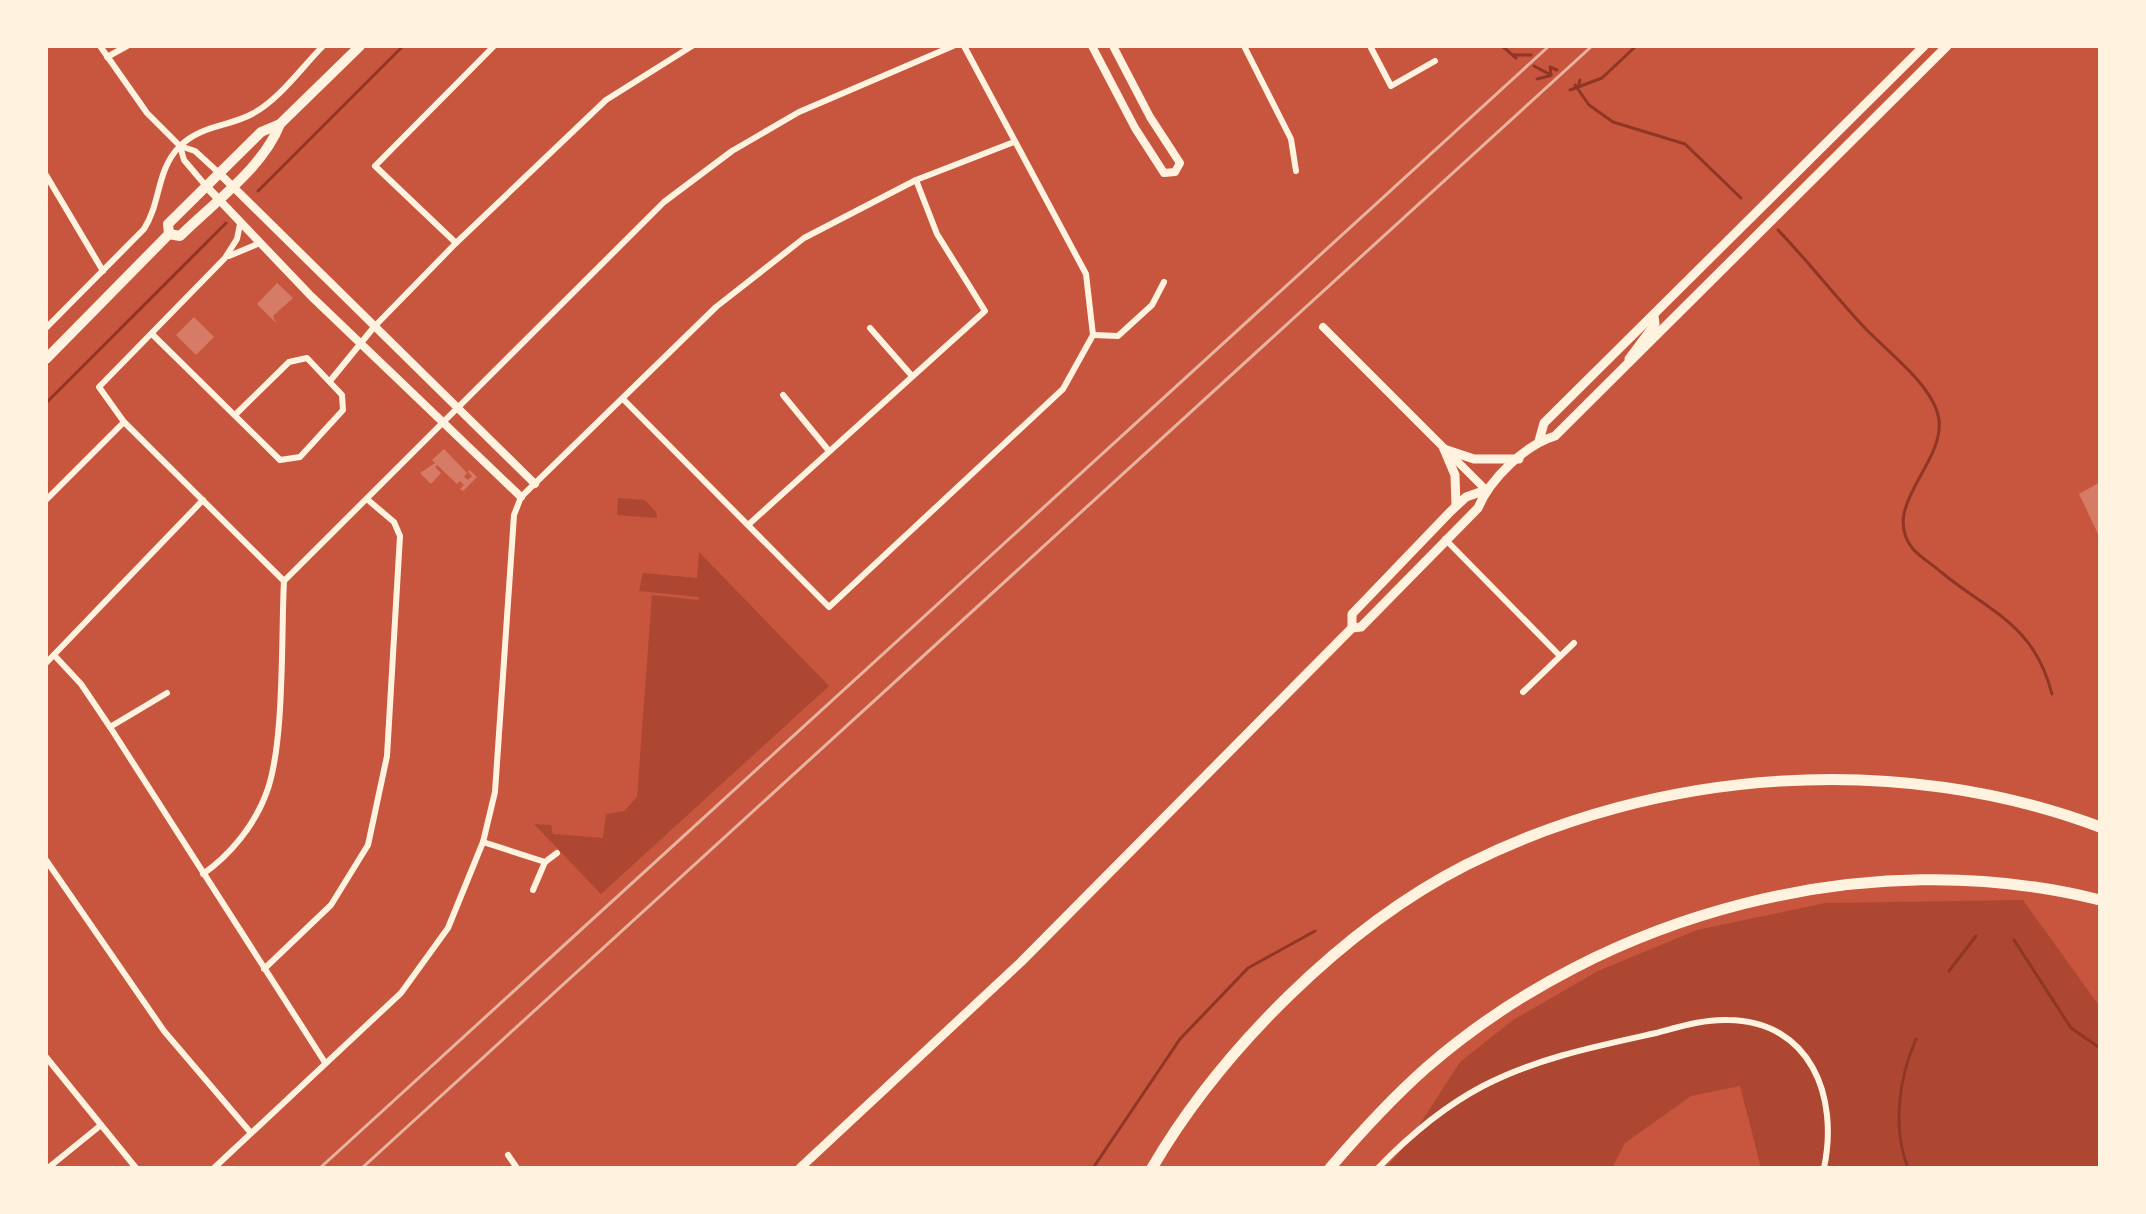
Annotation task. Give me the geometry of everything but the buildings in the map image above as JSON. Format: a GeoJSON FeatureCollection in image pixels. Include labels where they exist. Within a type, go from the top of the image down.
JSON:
{"type":"FeatureCollection","features":[{"type":"Feature","properties":{"kind":"highway"},"geometry":{"type":"LineString","coordinates":[[1152,1168],[1218,1075],[1333,957],[1427,888],[1531,836],[1654,800],[1720,787],[1790,780],[1853,780],[1989,794],[2059,812],[2100,827]]}},
{"type":"Feature","properties":{"kind":"highway"},"geometry":{"type":"LineString","coordinates":[[1330,1168],[1387,1104],[1428,1067],[1503,1010],[1603,954],[1684,922],[1791,893],[1895,881],[1954,881],[2017,886],[2100,900]]}},
{"type":"Feature","properties":{"kind":"main road"},"geometry":{"type":"LineString","coordinates":[[169,234],[168,224],[219,173],[261,132],[280,124],[360,46]]}},
{"type":"Feature","properties":{"kind":"main road"},"geometry":{"type":"LineString","coordinates":[[1539,441],[1544,423],[1924,46]]}},
{"type":"Feature","properties":{"kind":"main road"},"geometry":{"type":"LineString","coordinates":[[800,1168],[1021,962],[1352,628],[1361,627],[1478,508],[1486,490],[1539,441],[1555,436],[1947,46]]}},
{"type":"Feature","properties":{"kind":"main road"},"geometry":{"type":"LineString","coordinates":[[169,234],[180,236],[218,199],[273,143],[280,124]]}},
{"type":"Feature","properties":{"kind":"main road"},"geometry":{"type":"LineString","coordinates":[[1816,154],[1823,167]]}},
{"type":"Feature","properties":{"kind":"main road"},"geometry":{"type":"LineString","coordinates":[[1760,210],[1771,221]]}},
{"type":"Feature","properties":{"kind":"main road"},"geometry":{"type":"LineString","coordinates":[[46,359],[169,234]]}},
{"type":"Feature","properties":{"kind":"main road"},"geometry":{"type":"LineString","coordinates":[[1629,362],[1630,354],[1655,324],[1654,316]]}},
{"type":"Feature","properties":{"kind":"main road"},"geometry":{"type":"LineString","coordinates":[[1444,449],[1474,459],[1519,459]]}},
{"type":"Feature","properties":{"kind":"main road"},"geometry":{"type":"LineString","coordinates":[[1444,449],[1455,475],[1456,506]]}},
{"type":"Feature","properties":{"kind":"main road"},"geometry":{"type":"LineString","coordinates":[[1352,628],[1352,614],[1456,506],[1466,497],[1486,490]]}},
{"type":"Feature","properties":{"kind":"street"},"geometry":{"type":"LineString","coordinates":[[100,46],[137,102],[180,146],[195,151],[232,185],[535,484]]}},
{"type":"Feature","properties":{"kind":"street"},"geometry":{"type":"LineString","coordinates":[[107,57],[127,46]]}},
{"type":"Feature","properties":{"kind":"street"},"geometry":{"type":"LineString","coordinates":[[46,328],[150,220],[158,182],[180,146],[208,128],[260,110],[323,46]]}},
{"type":"Feature","properties":{"kind":"street"},"geometry":{"type":"LineString","coordinates":[[456,243],[375,166],[494,46]]}},
{"type":"Feature","properties":{"kind":"street"},"geometry":{"type":"LineString","coordinates":[[330,381],[363,345],[374,327],[456,243],[606,100],[692,46]]}},
{"type":"Feature","properties":{"kind":"street"},"geometry":{"type":"LineString","coordinates":[[203,874],[226,857],[267,793],[276,741],[284,581],[664,202],[732,151],[799,112],[953,46]]}},
{"type":"Feature","properties":{"kind":"street"},"geometry":{"type":"LineString","coordinates":[[624,400],[829,607],[1063,389],[1093,335],[1086,274],[964,46]]}},
{"type":"Feature","properties":{"kind":"street"},"geometry":{"type":"LineString","coordinates":[[1092,46],[1135,128],[1164,173],[1175,172],[1180,163],[1150,117],[1113,46]]}},
{"type":"Feature","properties":{"kind":"street"},"geometry":{"type":"LineString","coordinates":[[1244,46],[1291,139],[1296,171]]}},
{"type":"Feature","properties":{"kind":"street"},"geometry":{"type":"LineString","coordinates":[[1370,46],[1391,86],[1435,61]]}},
{"type":"Feature","properties":{"kind":"street"},"geometry":{"type":"LineString","coordinates":[[214,1168],[324,1061],[401,993],[448,928],[483,842],[495,792],[514,515],[521,497],[624,400],[716,307],[804,238],[916,180],[1014,142]]}},
{"type":"Feature","properties":{"kind":"street"},"geometry":{"type":"LineString","coordinates":[[180,146],[184,160],[240,224],[521,497]]}},
{"type":"Feature","properties":{"kind":"street"},"geometry":{"type":"LineString","coordinates":[[46,175],[103,271]]}},
{"type":"Feature","properties":{"kind":"street"},"geometry":{"type":"LineString","coordinates":[[748,525],[985,311],[937,234],[916,180]]}},
{"type":"Feature","properties":{"kind":"street"},"geometry":{"type":"LineString","coordinates":[[240,224],[237,239],[225,258],[99,387],[124,422],[284,581]]}},
{"type":"Feature","properties":{"kind":"street"},"geometry":{"type":"LineString","coordinates":[[225,258],[260,243]]}},
{"type":"Feature","properties":{"kind":"street"},"geometry":{"type":"LineString","coordinates":[[1093,335],[1118,336],[1152,305],[1164,282]]}},
{"type":"Feature","properties":{"kind":"street"},"geometry":{"type":"LineString","coordinates":[[1323,327],[1486,490]]}},
{"type":"Feature","properties":{"kind":"street"},"geometry":{"type":"LineString","coordinates":[[870,328],[912,376]]}},
{"type":"Feature","properties":{"kind":"street"},"geometry":{"type":"LineString","coordinates":[[152,334],[280,460],[300,457],[343,410],[342,395],[307,358],[289,362],[235,415]]}},
{"type":"Feature","properties":{"kind":"street"},"geometry":{"type":"LineString","coordinates":[[783,395],[829,451]]}},
{"type":"Feature","properties":{"kind":"street"},"geometry":{"type":"LineString","coordinates":[[46,500],[124,422]]}},
{"type":"Feature","properties":{"kind":"street"},"geometry":{"type":"LineString","coordinates":[[46,663],[203,500]]}},
{"type":"Feature","properties":{"kind":"street"},"geometry":{"type":"LineString","coordinates":[[264,969],[331,905],[368,845],[387,756],[400,536],[394,522],[368,500]]}},
{"type":"Feature","properties":{"kind":"street"},"geometry":{"type":"LineString","coordinates":[[1445,539],[1560,656]]}},
{"type":"Feature","properties":{"kind":"street"},"geometry":{"type":"LineString","coordinates":[[1523,692],[1574,643]]}},
{"type":"Feature","properties":{"kind":"street"},"geometry":{"type":"LineString","coordinates":[[54,655],[81,684],[110,727],[324,1061]]}},
{"type":"Feature","properties":{"kind":"street"},"geometry":{"type":"LineString","coordinates":[[110,727],[167,693]]}},
{"type":"Feature","properties":{"kind":"street"},"geometry":{"type":"LineString","coordinates":[[483,842],[545,862]]}},
{"type":"Feature","properties":{"kind":"street"},"geometry":{"type":"LineString","coordinates":[[533,890],[545,862],[557,853]]}},
{"type":"Feature","properties":{"kind":"street"},"geometry":{"type":"LineString","coordinates":[[46,860],[164,1031],[251,1133]]}},
{"type":"Feature","properties":{"kind":"street"},"geometry":{"type":"LineString","coordinates":[[1378,1168],[1424,1124],[1462,1098],[1507,1075],[1578,1051],[1707,1021],[1738,1021],[1768,1029],[1789,1041],[1806,1058],[1828,1100],[1830,1125],[1824,1168]]}},
{"type":"Feature","properties":{"kind":"street"},"geometry":{"type":"LineString","coordinates":[[46,1057],[136,1168]]}},
{"type":"Feature","properties":{"kind":"street"},"geometry":{"type":"LineString","coordinates":[[48,1168],[101,1125]]}},
{"type":"Feature","properties":{"kind":"street"},"geometry":{"type":"LineString","coordinates":[[508,1155],[517,1168]]}},
{"type":"Feature","properties":{"kind":"shaded area"},"geometry":{"type":"Polygon","coordinates":[[[618,498],[645,500],[656,512],[657,518],[617,515],[618,498]]]}},
{"type":"Feature","properties":{"kind":"shaded area"},"geometry":{"type":"Polygon","coordinates":[[[699,552],[829,686],[601,894],[534,824],[551,825],[553,834],[603,838],[606,814],[624,811],[637,797],[652,595],[698,600],[699,597],[639,591],[643,573],[697,578],[699,552]]]}},
{"type":"Feature","properties":{"kind":"shaded area"},"geometry":{"type":"Polygon","coordinates":[[[2023,900],[2100,1007],[2100,1168],[1761,1168],[1740,1086],[1691,1096],[1625,1143],[1612,1168],[1386,1168],[1411,1138],[1460,1062],[1513,1020],[1598,971],[1697,930],[1825,903],[2023,900]]]}},
{"type":"Feature","properties":{"kind":"waterway"},"geometry":{"type":"LineString","coordinates":[[258,191],[403,46]]}},
{"type":"Feature","properties":{"kind":"waterway"},"geometry":{"type":"LineString","coordinates":[[1502,46],[1516,58]]}},
{"type":"Feature","properties":{"kind":"waterway"},"geometry":{"type":"LineString","coordinates":[[1570,90],[1602,78],[1636,46]]}},
{"type":"Feature","properties":{"kind":"waterway"},"geometry":{"type":"LineString","coordinates":[[1513,55],[1531,55]]}},
{"type":"Feature","properties":{"kind":"waterway"},"geometry":{"type":"LineString","coordinates":[[1534,66],[1551,75]]}},
{"type":"Feature","properties":{"kind":"waterway"},"geometry":{"type":"LineString","coordinates":[[1551,75],[1550,67],[1557,70]]}},
{"type":"Feature","properties":{"kind":"waterway"},"geometry":{"type":"LineString","coordinates":[[1537,79],[1549,76]]}},
{"type":"Feature","properties":{"kind":"waterway"},"geometry":{"type":"LineString","coordinates":[[1578,88],[1580,80]]}},
{"type":"Feature","properties":{"kind":"waterway"},"geometry":{"type":"LineString","coordinates":[[1575,85],[1589,105],[1613,122],[1685,144],[1741,198]]}},
{"type":"Feature","properties":{"kind":"waterway"},"geometry":{"type":"LineString","coordinates":[[46,403],[226,223]]}},
{"type":"Feature","properties":{"kind":"waterway"},"geometry":{"type":"LineString","coordinates":[[1778,230],[1863,326],[1929,394],[1939,420],[1938,437],[1908,502],[1903,517],[1905,533],[1919,555],[2022,635],[2044,670],[2052,694]]}},
{"type":"Feature","properties":{"kind":"waterway"},"geometry":{"type":"LineString","coordinates":[[1093,1168],[1180,1039],[1248,968],[1315,931]]}},
{"type":"Feature","properties":{"kind":"waterway"},"geometry":{"type":"LineString","coordinates":[[1949,971],[1976,936]]}},
{"type":"Feature","properties":{"kind":"waterway"},"geometry":{"type":"LineString","coordinates":[[2014,940],[2071,1028],[2100,1048]]}},
{"type":"Feature","properties":{"kind":"waterway"},"geometry":{"type":"LineString","coordinates":[[1908,1168],[1899,1119],[1905,1070],[1916,1039]]}},
{"type":"Feature","properties":{"kind":"railway"},"geometry":{"type":"LineString","coordinates":[[320,1168],[1549,46]]}},
{"type":"Feature","properties":{"kind":"railway"},"geometry":{"type":"LineString","coordinates":[[362,1168],[1592,46]]}}]}
